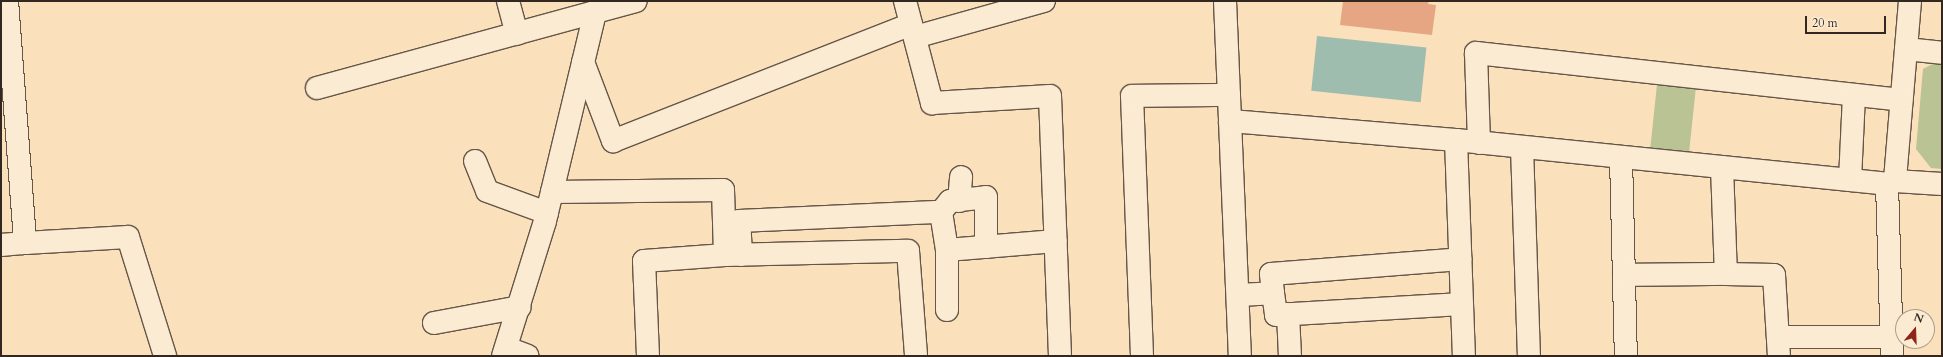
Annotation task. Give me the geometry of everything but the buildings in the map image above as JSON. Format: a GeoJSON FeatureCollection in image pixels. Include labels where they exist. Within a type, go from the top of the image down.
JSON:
{"type":"FeatureCollection","features":[{"type":"Feature","properties":{"kind":"street"},"geometry":{"type":"LineString","coordinates":[[7,1],[5,28],[25,243]]}},
{"type":"Feature","properties":{"kind":"street"},"geometry":{"type":"LineString","coordinates":[[508,1],[518,34]]}},
{"type":"Feature","properties":{"kind":"street"},"geometry":{"type":"LineString","coordinates":[[317,88],[636,1]]}},
{"type":"Feature","properties":{"kind":"street"},"geometry":{"type":"LineString","coordinates":[[905,1],[932,103],[1050,96],[1060,356]]}},
{"type":"Feature","properties":{"kind":"street"},"geometry":{"type":"LineString","coordinates":[[583,62],[613,141],[913,30],[1044,1]]}},
{"type":"Feature","properties":{"kind":"street"},"geometry":{"type":"LineString","coordinates":[[1225,1],[1240,356]]}},
{"type":"Feature","properties":{"kind":"street"},"geometry":{"type":"LineString","coordinates":[[1624,275],[1774,275],[1778,346],[1892,347],[1891,183],[1901,100],[1910,1]]}},
{"type":"Feature","properties":{"kind":"street"},"geometry":{"type":"LineString","coordinates":[[528,356],[505,352],[520,307],[547,213],[595,12]]}},
{"type":"Feature","properties":{"kind":"street"},"geometry":{"type":"LineString","coordinates":[[1906,49],[1942,53]]}},
{"type":"Feature","properties":{"kind":"street"},"geometry":{"type":"LineString","coordinates":[[1479,143],[1476,53],[1901,100]]}},
{"type":"Feature","properties":{"kind":"street"},"geometry":{"type":"LineString","coordinates":[[1142,356],[1132,96],[1229,95]]}},
{"type":"Feature","properties":{"kind":"street"},"geometry":{"type":"LineString","coordinates":[[1850,180],[1854,95]]}},
{"type":"Feature","properties":{"kind":"street"},"geometry":{"type":"LineString","coordinates":[[1230,121],[1456,140],[1850,180],[1891,183],[1942,184]]}},
{"type":"Feature","properties":{"kind":"street"},"geometry":{"type":"LineString","coordinates":[[1456,140],[1464,356]]}},
{"type":"Feature","properties":{"kind":"street"},"geometry":{"type":"LineString","coordinates":[[1522,147],[1529,356]]}},
{"type":"Feature","properties":{"kind":"street"},"geometry":{"type":"LineString","coordinates":[[1621,157],[1626,356]]}},
{"type":"Feature","properties":{"kind":"street"},"geometry":{"type":"LineString","coordinates":[[475,161],[487,191],[547,213]]}},
{"type":"Feature","properties":{"kind":"street"},"geometry":{"type":"LineString","coordinates":[[1722,167],[1726,274]]}},
{"type":"Feature","properties":{"kind":"street"},"geometry":{"type":"LineString","coordinates":[[959,200],[961,177]]}},
{"type":"Feature","properties":{"kind":"street"},"geometry":{"type":"LineString","coordinates":[[552,192],[723,190],[733,255]]}},
{"type":"Feature","properties":{"kind":"street"},"geometry":{"type":"LineString","coordinates":[[733,255],[739,221],[941,212],[950,201],[986,197],[986,247]]}},
{"type":"Feature","properties":{"kind":"street"},"geometry":{"type":"LineString","coordinates":[[941,212],[947,250],[948,310]]}},
{"type":"Feature","properties":{"kind":"street"},"geometry":{"type":"LineString","coordinates":[[1,245],[128,237],[165,356]]}},
{"type":"Feature","properties":{"kind":"street"},"geometry":{"type":"LineString","coordinates":[[947,250],[1056,241]]}},
{"type":"Feature","properties":{"kind":"street"},"geometry":{"type":"LineString","coordinates":[[648,356],[644,261],[733,255],[908,251],[916,356]]}},
{"type":"Feature","properties":{"kind":"street"},"geometry":{"type":"LineString","coordinates":[[1460,260],[1271,274],[1276,315],[1462,304]]}},
{"type":"Feature","properties":{"kind":"street"},"geometry":{"type":"LineString","coordinates":[[1238,296],[1273,293]]}},
{"type":"Feature","properties":{"kind":"street"},"geometry":{"type":"LineString","coordinates":[[434,323],[520,307]]}},
{"type":"Feature","properties":{"kind":"street"},"geometry":{"type":"LineString","coordinates":[[1288,314],[1290,356]]}},
{"type":"Feature","properties":{"kind":"green space"},"geometry":{"type":"Polygon","coordinates":[[[1942,59],[1942,169],[1931,168],[1916,149],[1923,69],[1942,59]]]}},
{"type":"Feature","properties":{"kind":"green space"},"geometry":{"type":"Polygon","coordinates":[[[1658,75],[1697,79],[1688,162],[1649,158],[1658,75]]]}},
{"type":"Feature","properties":{"kind":"shaded area"},"geometry":{"type":"Polygon","coordinates":[[[1317,36],[1426,47],[1421,102],[1311,91],[1317,36]]]}}]}
